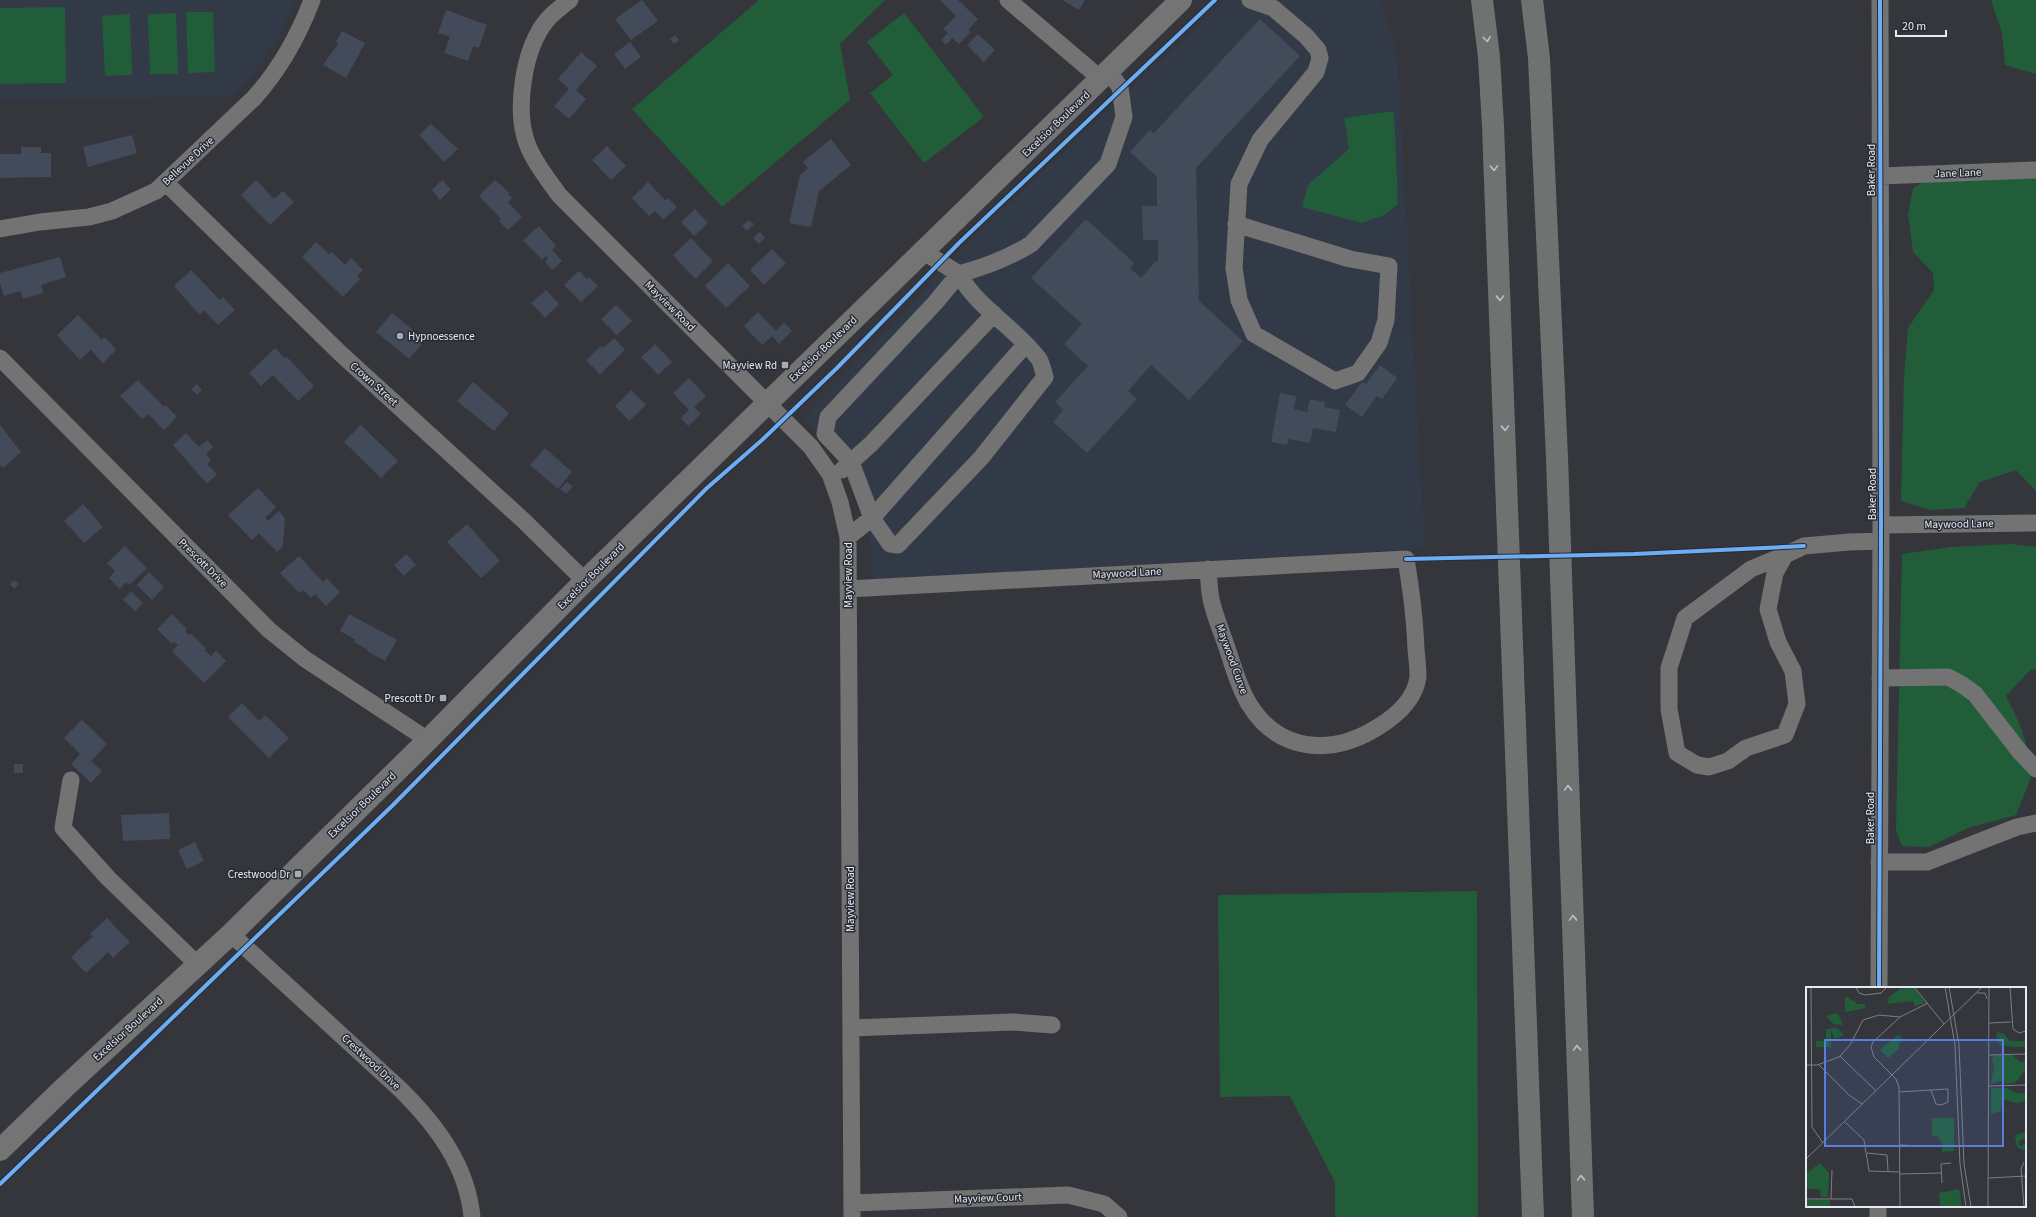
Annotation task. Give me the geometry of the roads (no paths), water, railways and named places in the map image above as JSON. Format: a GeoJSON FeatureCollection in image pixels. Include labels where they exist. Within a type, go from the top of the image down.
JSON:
{"type":"FeatureCollection","features":[{"type":"Feature","properties":{"kind":"highway"},"geometry":{"type":"LineString","coordinates":[[1482,0],[1489,57],[1493,141],[1533,1217]]}},
{"type":"Feature","properties":{"kind":"highway"},"geometry":{"type":"LineString","coordinates":[[1532,0],[1539,58],[1557,458],[1582,1217]]}},
{"type":"Feature","properties":{"kind":"main road","name":"Excelsior Boulevard"},"geometry":{"type":"LineString","coordinates":[[0,1150],[65,1086],[231,934],[428,740],[585,581],[1182,0]]}},
{"type":"Feature","properties":{"kind":"street","name":"Bellevue Drive"},"geometry":{"type":"LineString","coordinates":[[0,229],[40,222],[89,217],[112,211],[156,191],[166,183],[268,82],[298,35],[312,0]]}},
{"type":"Feature","properties":{"kind":"street","name":"Mayview Road"},"geometry":{"type":"LineString","coordinates":[[570,0],[547,20],[536,37],[528,57],[521,100],[522,124],[528,146],[539,167],[559,195],[811,447],[832,480],[840,502],[848,537],[850,569],[848,589],[852,1210]]}},
{"type":"Feature","properties":{"kind":"street"},"geometry":{"type":"LineString","coordinates":[[924,252],[960,274],[966,286],[1040,360],[1045,377],[981,458],[898,545],[890,544],[872,518],[851,462],[825,434],[828,417],[935,304],[960,274],[984,267],[1017,253],[1031,244],[1108,164],[1124,117],[1120,87],[1008,0]]}},
{"type":"Feature","properties":{"kind":"street"},"geometry":{"type":"LineString","coordinates":[[1236,224],[1350,259],[1389,266],[1386,320],[1379,343],[1358,374],[1335,381],[1254,334],[1239,300],[1234,268],[1236,224],[1239,184],[1260,140],[1316,72],[1320,58],[1318,50],[1306,36],[1273,8],[1250,0]]}},
{"type":"Feature","properties":{"kind":"street","name":"Baker Road"},"geometry":{"type":"LineString","coordinates":[[1879,987],[1881,533],[1880,0]]}},
{"type":"Feature","properties":{"kind":"street","name":"Jane Lane"},"geometry":{"type":"LineString","coordinates":[[1880,176],[2036,170]]}},
{"type":"Feature","properties":{"kind":"street","name":"Crown Street"},"geometry":{"type":"LineString","coordinates":[[166,183],[340,353],[523,520],[585,581]]}},
{"type":"Feature","properties":{"kind":"street"},"geometry":{"type":"LineString","coordinates":[[832,480],[870,444],[994,314]]}},
{"type":"Feature","properties":{"kind":"street"},"geometry":{"type":"LineString","coordinates":[[848,537],[872,518],[1024,345]]}},
{"type":"Feature","properties":{"kind":"street","name":"Prescott Drive"},"geometry":{"type":"LineString","coordinates":[[0,358],[269,630],[305,659],[428,740]]}},
{"type":"Feature","properties":{"kind":"street","name":"Maywood Lane"},"geometry":{"type":"LineString","coordinates":[[1785,555],[1775,573],[1768,609],[1778,642],[1792,671],[1796,704],[1785,735],[1746,748],[1728,761],[1709,767],[1697,765],[1677,753],[1669,709],[1669,668],[1685,618],[1751,569],[1804,546],[1850,542],[1881,533],[2036,523]]}},
{"type":"Feature","properties":{"kind":"street","name":"Maywood Lane"},"geometry":{"type":"LineString","coordinates":[[848,589],[1208,569],[1406,560]]}},
{"type":"Feature","properties":{"kind":"street","name":"Maywood Curve"},"geometry":{"type":"LineString","coordinates":[[1208,569],[1211,598],[1240,687],[1249,704],[1258,718],[1274,731],[1292,741],[1310,747],[1348,743],[1370,732],[1402,709],[1412,694],[1418,677],[1412,600],[1406,560]]}},
{"type":"Feature","properties":{"kind":"street"},"geometry":{"type":"LineString","coordinates":[[1880,678],[1948,677],[1961,684],[1975,694],[2020,752],[2036,769]]}},
{"type":"Feature","properties":{"kind":"street"},"geometry":{"type":"LineString","coordinates":[[71,780],[63,828],[108,878],[198,965]]}},
{"type":"Feature","properties":{"kind":"street"},"geometry":{"type":"LineString","coordinates":[[1879,862],[1927,862],[2017,828],[2036,824]]}},
{"type":"Feature","properties":{"kind":"street","name":"Crestwood Drive"},"geometry":{"type":"LineString","coordinates":[[231,934],[396,1084],[426,1114],[447,1143],[462,1175],[472,1217]]}},
{"type":"Feature","properties":{"kind":"street"},"geometry":{"type":"LineString","coordinates":[[851,1028],[1013,1022],[1052,1025]]}},
{"type":"Feature","properties":{"kind":"street","name":"Mayview Court"},"geometry":{"type":"LineString","coordinates":[[852,1210],[1068,1196],[1104,1204],[1119,1217]]}},
{"type":"Feature","properties":{"kind":"place","name":"Hypnoessence"},"geometry":{"type":"Point","coordinates":[400,336]}},
{"type":"Feature","properties":{"kind":"place","name":"Mayview Rd"},"geometry":{"type":"Point","coordinates":[785,365]}},
{"type":"Feature","properties":{"kind":"place","name":"Prescott Dr"},"geometry":{"type":"Point","coordinates":[443,698]}},
{"type":"Feature","properties":{"kind":"place","name":"Crestwood Dr"},"geometry":{"type":"Point","coordinates":[298,874]}}]}
